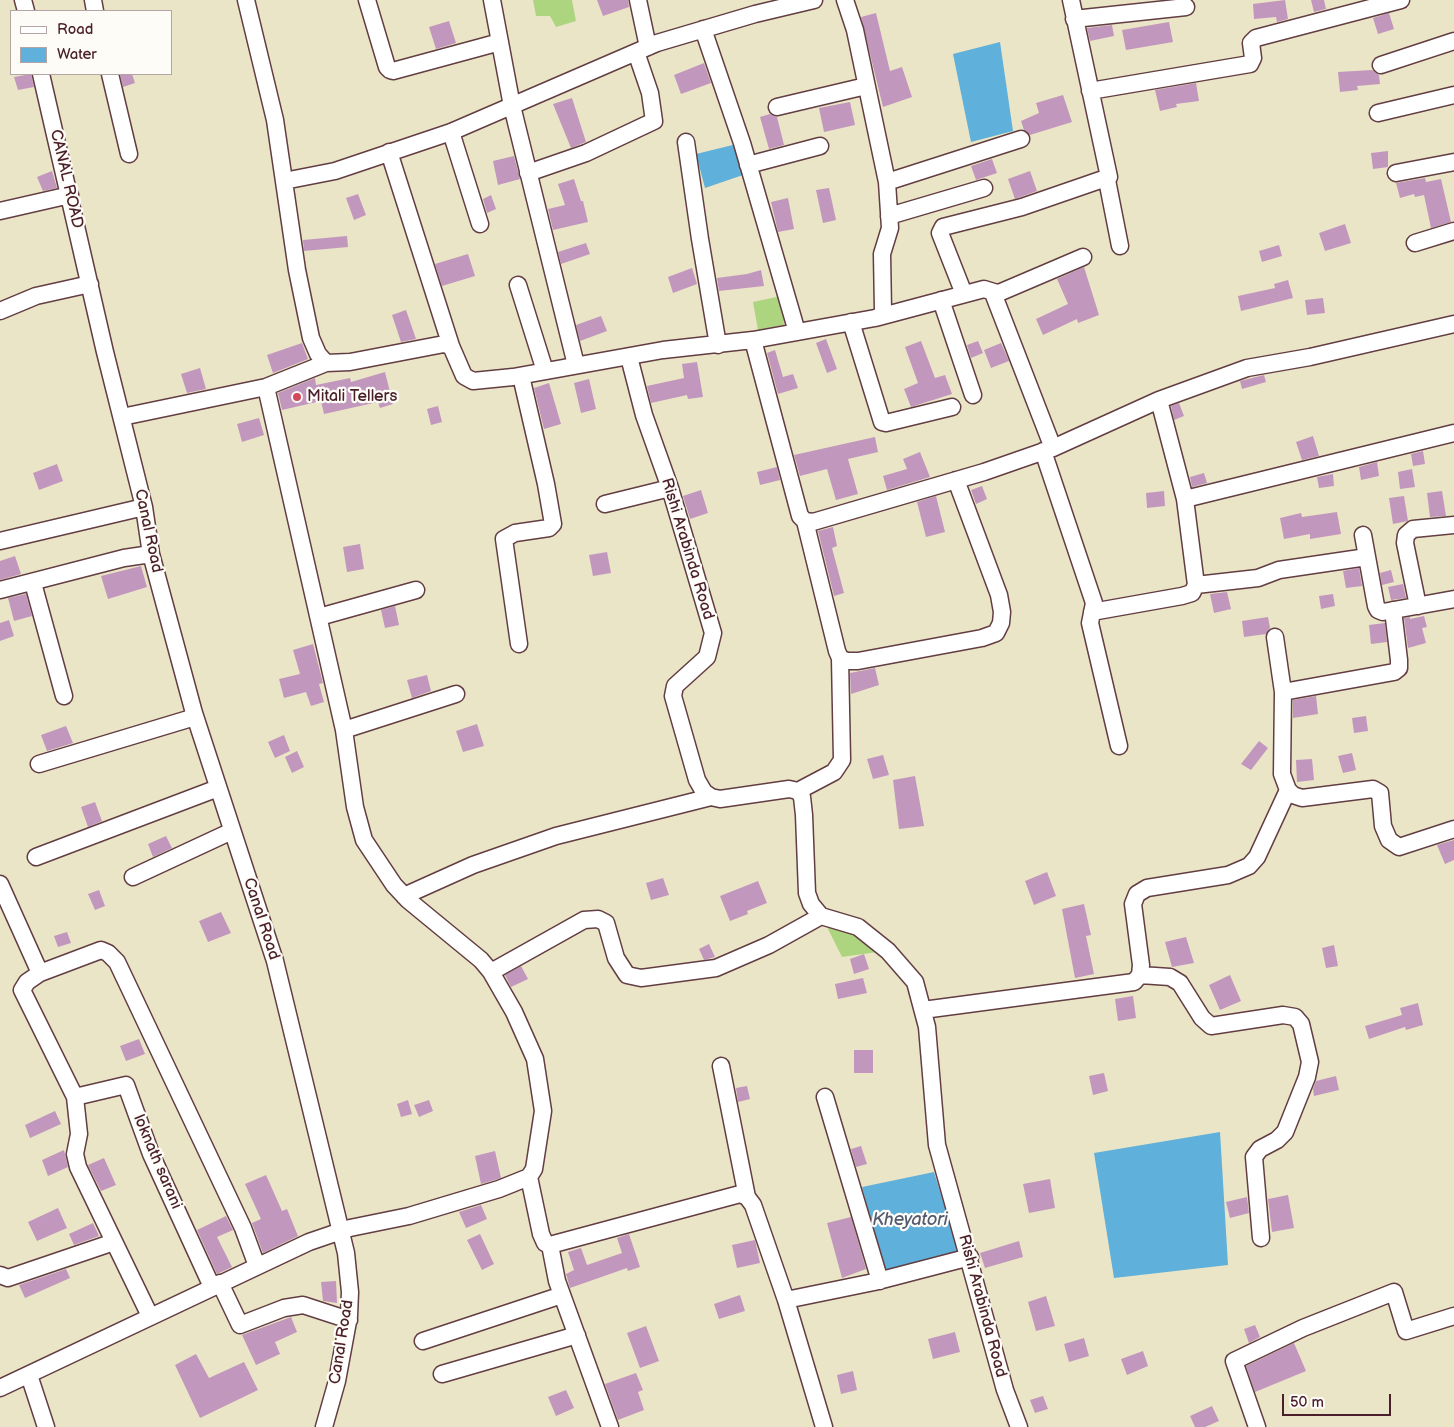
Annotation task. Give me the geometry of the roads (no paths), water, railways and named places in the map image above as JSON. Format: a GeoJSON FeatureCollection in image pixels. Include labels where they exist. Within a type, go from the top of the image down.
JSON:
{"type":"FeatureCollection","features":[{"type":"Feature","properties":{"kind":"street"},"geometry":{"type":"LineString","coordinates":[[246,0],[275,120],[297,270],[311,338],[318,354],[326,363]]}},
{"type":"Feature","properties":{"kind":"street"},"geometry":{"type":"LineString","coordinates":[[367,0],[386,67],[390,70],[394,71],[500,42]]}},
{"type":"Feature","properties":{"kind":"street"},"geometry":{"type":"LineString","coordinates":[[492,0],[512,106],[576,365]]}},
{"type":"Feature","properties":{"kind":"street"},"geometry":{"type":"LineString","coordinates":[[528,173],[586,153],[654,121],[642,50],[638,0]]}},
{"type":"Feature","properties":{"kind":"street"},"geometry":{"type":"LineString","coordinates":[[284,181],[335,171],[451,132],[642,50],[703,29],[753,7],[814,0]]}},
{"type":"Feature","properties":{"kind":"street"},"geometry":{"type":"LineString","coordinates":[[1071,0],[1110,174],[1107,180],[1120,246]]}},
{"type":"Feature","properties":{"kind":"street"},"geometry":{"type":"LineString","coordinates":[[1090,91],[1250,64],[1253,58],[1252,43],[1256,38],[1402,0]]}},
{"type":"Feature","properties":{"kind":"street"},"geometry":{"type":"LineString","coordinates":[[850,2],[887,182],[889,235],[882,254],[883,311],[881,316]]}},
{"type":"Feature","properties":{"kind":"street"},"geometry":{"type":"LineString","coordinates":[[1074,18],[1186,7]]}},
{"type":"Feature","properties":{"kind":"street"},"geometry":{"type":"LineString","coordinates":[[703,29],[748,165],[797,332]]}},
{"type":"Feature","properties":{"kind":"street"},"geometry":{"type":"LineString","coordinates":[[1381,65],[1454,41]]}},
{"type":"Feature","properties":{"kind":"street","name":"CANAL ROAD"},"geometry":{"type":"LineString","coordinates":[[41,75],[90,284],[130,416]]}},
{"type":"Feature","properties":{"kind":"street"},"geometry":{"type":"LineString","coordinates":[[110,75],[129,154]]}},
{"type":"Feature","properties":{"kind":"street"},"geometry":{"type":"LineString","coordinates":[[777,106],[866,86]]}},
{"type":"Feature","properties":{"kind":"street"},"geometry":{"type":"LineString","coordinates":[[1378,113],[1454,96]]}},
{"type":"Feature","properties":{"kind":"street"},"geometry":{"type":"LineString","coordinates":[[451,132],[480,224]]}},
{"type":"Feature","properties":{"kind":"street"},"geometry":{"type":"LineString","coordinates":[[887,182],[1021,139]]}},
{"type":"Feature","properties":{"kind":"street"},"geometry":{"type":"LineString","coordinates":[[686,142],[700,240],[718,344]]}},
{"type":"Feature","properties":{"kind":"street"},"geometry":{"type":"LineString","coordinates":[[748,165],[820,146]]}},
{"type":"Feature","properties":{"kind":"street"},"geometry":{"type":"LineString","coordinates":[[389,152],[451,346],[464,376],[468,380],[521,376],[663,350],[753,340],[851,322],[984,289],[993,293],[1001,292],[1083,257]]}},
{"type":"Feature","properties":{"kind":"street"},"geometry":{"type":"LineString","coordinates":[[1396,173],[1454,162]]}},
{"type":"Feature","properties":{"kind":"street"},"geometry":{"type":"LineString","coordinates":[[964,294],[940,233],[943,227],[1022,207],[1107,180]]}},
{"type":"Feature","properties":{"kind":"street"},"geometry":{"type":"LineString","coordinates":[[889,216],[984,188]]}},
{"type":"Feature","properties":{"kind":"street"},"geometry":{"type":"LineString","coordinates":[[0,212],[70,195]]}},
{"type":"Feature","properties":{"kind":"street"},"geometry":{"type":"LineString","coordinates":[[1415,243],[1454,231]]}},
{"type":"Feature","properties":{"kind":"street"},"geometry":{"type":"LineString","coordinates":[[0,312],[36,296],[90,284]]}},
{"type":"Feature","properties":{"kind":"street"},"geometry":{"type":"LineString","coordinates":[[518,285],[545,371]]}},
{"type":"Feature","properties":{"kind":"street"},"geometry":{"type":"LineString","coordinates":[[993,293],[1048,450],[1094,603],[1090,623],[1120,746]]}},
{"type":"Feature","properties":{"kind":"street"},"geometry":{"type":"LineString","coordinates":[[941,300],[974,395]]}},
{"type":"Feature","properties":{"kind":"street"},"geometry":{"type":"LineString","coordinates":[[851,322],[882,422],[886,423],[952,407]]}},
{"type":"Feature","properties":{"kind":"street"},"geometry":{"type":"LineString","coordinates":[[805,521],[813,522],[956,480],[1048,450],[1159,400],[1247,368],[1310,357],[1454,324]]}},
{"type":"Feature","properties":{"kind":"street"},"geometry":{"type":"LineString","coordinates":[[404,896],[473,865],[556,836],[711,797],[720,800],[789,790],[798,791],[834,772],[842,760],[840,658],[805,521],[800,516],[790,485],[753,340]]}},
{"type":"Feature","properties":{"kind":"street"},"geometry":{"type":"LineString","coordinates":[[130,416],[266,386],[326,363],[350,362],[444,344],[451,346]]}},
{"type":"Feature","properties":{"kind":"street","name":"Rishi Arabinda Road"},"geometry":{"type":"LineString","coordinates":[[629,357],[644,415],[670,488],[713,633],[707,657],[675,686],[673,696],[697,780],[704,792],[711,797]]}},
{"type":"Feature","properties":{"kind":"street"},"geometry":{"type":"LineString","coordinates":[[519,644],[504,538],[515,533],[549,528],[553,524],[546,484],[521,376]]}},
{"type":"Feature","properties":{"kind":"street"},"geometry":{"type":"LineString","coordinates":[[0,1388],[309,1242],[345,1230],[409,1216],[529,1177],[534,1169],[544,1111],[535,1059],[514,1012],[491,972],[481,960],[404,896],[384,872],[364,840],[355,807],[344,730],[266,386]]}},
{"type":"Feature","properties":{"kind":"street"},"geometry":{"type":"LineString","coordinates":[[1092,612],[1182,596],[1192,592],[1196,586],[1185,499],[1159,400]]}},
{"type":"Feature","properties":{"kind":"street","name":"Canal Road"},"geometry":{"type":"LineString","coordinates":[[130,416],[151,554],[195,718],[275,961],[345,1230],[350,1292],[349,1320],[337,1381],[324,1427]]}},
{"type":"Feature","properties":{"kind":"street"},"geometry":{"type":"LineString","coordinates":[[1185,499],[1454,433]]}},
{"type":"Feature","properties":{"kind":"street"},"geometry":{"type":"LineString","coordinates":[[840,658],[847,662],[858,661],[982,638],[996,633],[1002,618],[998,595],[956,480]]}},
{"type":"Feature","properties":{"kind":"street"},"geometry":{"type":"LineString","coordinates":[[605,504],[670,488]]}},
{"type":"Feature","properties":{"kind":"street"},"geometry":{"type":"LineString","coordinates":[[0,540],[144,507]]}},
{"type":"Feature","properties":{"kind":"street"},"geometry":{"type":"LineString","coordinates":[[1418,606],[1405,543],[1406,535],[1413,529],[1454,525]]}},
{"type":"Feature","properties":{"kind":"street"},"geometry":{"type":"LineString","coordinates":[[1363,536],[1376,606],[1383,612],[1454,600]]}},
{"type":"Feature","properties":{"kind":"street"},"geometry":{"type":"LineString","coordinates":[[0,590],[124,558],[151,554]]}},
{"type":"Feature","properties":{"kind":"street"},"geometry":{"type":"LineString","coordinates":[[1196,586],[1258,578],[1279,570],[1367,557]]}},
{"type":"Feature","properties":{"kind":"street"},"geometry":{"type":"LineString","coordinates":[[33,583],[64,696]]}},
{"type":"Feature","properties":{"kind":"street"},"geometry":{"type":"LineString","coordinates":[[319,617],[416,590]]}},
{"type":"Feature","properties":{"kind":"street"},"geometry":{"type":"LineString","coordinates":[[1283,692],[1394,672],[1399,668],[1399,660],[1393,610]]}},
{"type":"Feature","properties":{"kind":"street"},"geometry":{"type":"LineString","coordinates":[[1276,637],[1283,692],[1282,774],[1288,790],[1293,795],[1302,798],[1373,789],[1380,793],[1383,826],[1388,840],[1399,847],[1454,829]]}},
{"type":"Feature","properties":{"kind":"street"},"geometry":{"type":"LineString","coordinates":[[344,730],[456,694]]}},
{"type":"Feature","properties":{"kind":"street"},"geometry":{"type":"LineString","coordinates":[[38,764],[195,718]]}},
{"type":"Feature","properties":{"kind":"street"},"geometry":{"type":"LineString","coordinates":[[36,857],[218,788]]}},
{"type":"Feature","properties":{"kind":"street"},"geometry":{"type":"LineString","coordinates":[[923,1010],[1134,982],[1140,975],[1141,965],[1133,904],[1137,894],[1147,888],[1228,874],[1249,866],[1257,857],[1288,790]]}},
{"type":"Feature","properties":{"kind":"street"},"geometry":{"type":"LineString","coordinates":[[491,972],[584,920],[598,919],[606,923],[616,958],[627,975],[641,978],[716,968],[769,945],[821,916],[811,904],[807,892],[804,815],[802,797],[798,791]]}},
{"type":"Feature","properties":{"kind":"street"},"geometry":{"type":"LineString","coordinates":[[133,877],[232,831]]}},
{"type":"Feature","properties":{"kind":"street"},"geometry":{"type":"LineString","coordinates":[[0,884],[6,909],[40,973]]}},
{"type":"Feature","properties":{"kind":"street","name":"Rishi Arabinda Road"},"geometry":{"type":"LineString","coordinates":[[821,916],[858,928],[888,951],[916,982],[928,1027],[937,1145],[970,1257],[1005,1390],[1019,1427]]}},
{"type":"Feature","properties":{"kind":"street"},"geometry":{"type":"LineString","coordinates":[[150,1316],[78,1167],[75,1154],[79,1134],[75,1098],[22,990],[27,982],[40,973],[101,950],[108,953],[117,962],[244,1228],[257,1266]]}},
{"type":"Feature","properties":{"kind":"street"},"geometry":{"type":"LineString","coordinates":[[1140,975],[1170,977],[1180,983],[1202,1018],[1211,1026],[1283,1015],[1295,1017],[1301,1024],[1310,1062],[1307,1077],[1285,1132],[1277,1140],[1260,1149],[1254,1157],[1261,1238]]}},
{"type":"Feature","properties":{"kind":"street"},"geometry":{"type":"LineString","coordinates":[[721,1066],[747,1197],[753,1205],[786,1300],[824,1427]]}},
{"type":"Feature","properties":{"kind":"street","name":"loknath sarani"},"geometry":{"type":"LineString","coordinates":[[75,1098],[126,1084],[151,1154],[216,1285]]}},
{"type":"Feature","properties":{"kind":"street"},"geometry":{"type":"LineString","coordinates":[[825,1097],[880,1281]]}},
{"type":"Feature","properties":{"kind":"street"},"geometry":{"type":"LineString","coordinates":[[529,1177],[541,1234],[545,1243],[550,1245],[740,1194],[747,1197]]}},
{"type":"Feature","properties":{"kind":"street"},"geometry":{"type":"LineString","coordinates":[[0,1275],[8,1278],[114,1242]]}},
{"type":"Feature","properties":{"kind":"street"},"geometry":{"type":"LineString","coordinates":[[550,1245],[562,1295],[610,1427]]}},
{"type":"Feature","properties":{"kind":"street"},"geometry":{"type":"LineString","coordinates":[[786,1300],[880,1281],[970,1257]]}},
{"type":"Feature","properties":{"kind":"street"},"geometry":{"type":"LineString","coordinates":[[216,1285],[240,1325],[284,1308],[303,1305],[349,1320]]}},
{"type":"Feature","properties":{"kind":"street"},"geometry":{"type":"LineString","coordinates":[[1257,1427],[1234,1361],[1302,1328],[1394,1292],[1406,1331],[1454,1316]]}},
{"type":"Feature","properties":{"kind":"street"},"geometry":{"type":"LineString","coordinates":[[423,1341],[562,1295]]}},
{"type":"Feature","properties":{"kind":"street"},"geometry":{"type":"LineString","coordinates":[[442,1374],[577,1335]]}},
{"type":"Feature","properties":{"kind":"street"},"geometry":{"type":"LineString","coordinates":[[29,1375],[46,1427]]}},
{"type":"Feature","properties":{"kind":"water"},"geometry":{"type":"Polygon","coordinates":[[[1000,42],[1013,131],[971,142],[953,54],[1000,42]]]}},
{"type":"Feature","properties":{"kind":"water"},"geometry":{"type":"Polygon","coordinates":[[[741,143],[743,175],[705,188],[696,154],[741,143]]]}},
{"type":"Feature","properties":{"kind":"water"},"geometry":{"type":"Polygon","coordinates":[[[1220,1132],[1228,1265],[1114,1278],[1094,1153],[1220,1132]]]}},
{"type":"Feature","properties":{"kind":"water","name":"Kheyatori"},"geometry":{"type":"Polygon","coordinates":[[[934,1172],[959,1252],[885,1272],[862,1187],[934,1172]]]}},
{"type":"Feature","properties":{"kind":"place","name":"Mitali Tellers"},"geometry":{"type":"Point","coordinates":[297,397]}}]}
